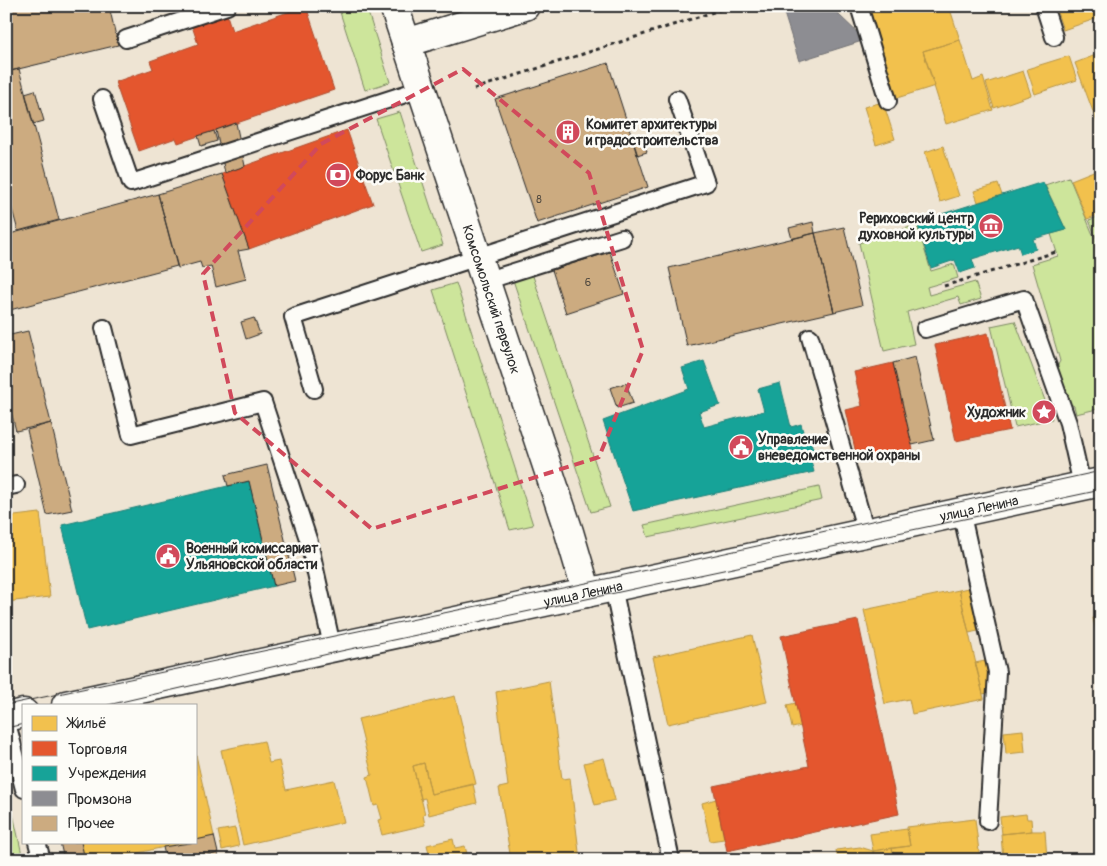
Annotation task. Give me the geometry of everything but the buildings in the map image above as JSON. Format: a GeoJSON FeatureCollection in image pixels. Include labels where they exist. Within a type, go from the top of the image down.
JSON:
{"type":"FeatureCollection","features":[{"type":"Feature","properties":{"kind":"street","name":"Комсомольский переулок"},"geometry":{"type":"LineString","coordinates":[[394,6],[481,269],[600,590]]}},
{"type":"Feature","properties":{"kind":"street"},"geometry":{"type":"LineString","coordinates":[[406,43],[525,6]]}},
{"type":"Feature","properties":{"kind":"street","name":"улица Ленина"},"geometry":{"type":"LineString","coordinates":[[71,704],[332,646],[1091,484]]}},
{"type":"Feature","properties":{"kind":"street"},"geometry":{"type":"LineString","coordinates":[[6,718],[22,714]]}},
{"type":"Feature","properties":{"kind":"lane"},"geometry":{"type":"LineString","coordinates":[[126,39],[227,6]]}},
{"type":"Feature","properties":{"kind":"lane"},"geometry":{"type":"LineString","coordinates":[[859,6],[888,101]]}},
{"type":"Feature","properties":{"kind":"lane"},"geometry":{"type":"LineString","coordinates":[[1044,6],[1054,37]]}},
{"type":"Feature","properties":{"kind":"lane"},"geometry":{"type":"LineString","coordinates":[[102,99],[130,183],[421,90]]}},
{"type":"Feature","properties":{"kind":"lane"},"geometry":{"type":"LineString","coordinates":[[481,269],[706,183],[677,100]]}},
{"type":"Feature","properties":{"kind":"lane"},"geometry":{"type":"LineString","coordinates":[[314,389],[293,317],[481,269],[622,238]]}},
{"type":"Feature","properties":{"kind":"lane"},"geometry":{"type":"LineString","coordinates":[[925,329],[1024,299],[1091,484]]}},
{"type":"Feature","properties":{"kind":"lane"},"geometry":{"type":"LineString","coordinates":[[104,328],[131,435],[263,402],[309,542],[332,646]]}},
{"type":"Feature","properties":{"kind":"lane"},"geometry":{"type":"LineString","coordinates":[[810,336],[866,532]]}},
{"type":"Feature","properties":{"kind":"lane"},"geometry":{"type":"LineString","coordinates":[[961,511],[997,672],[988,821]]}},
{"type":"Feature","properties":{"kind":"lane"},"geometry":{"type":"LineString","coordinates":[[600,590],[671,860]]}},
{"type":"Feature","properties":{"kind":"lane"},"geometry":{"type":"LineString","coordinates":[[6,718],[22,781]]}},
{"type":"Feature","properties":{"kind":"lane"},"geometry":{"type":"LineString","coordinates":[[38,844],[42,860]]}},
{"type":"Feature","properties":{"kind":"path"},"geometry":{"type":"LineString","coordinates":[[474,89],[732,6]]}},
{"type":"Feature","properties":{"kind":"path"},"geometry":{"type":"LineString","coordinates":[[944,286],[1056,252]]}},
{"type":"Feature","properties":{"kind":"highlighted area"},"geometry":{"type":"Polygon","coordinates":[[[463,69],[589,173],[643,350],[599,457],[372,529],[235,413],[203,274],[321,144],[463,69]]]}},
{"type":"Feature","properties":{"kind":"green space"},"geometry":{"type":"Polygon","coordinates":[[[338,6],[366,6],[390,82],[365,90],[338,6]]]}},
{"type":"Feature","properties":{"kind":"green space"},"geometry":{"type":"Polygon","coordinates":[[[400,112],[443,245],[421,252],[376,119],[400,112]]]}},
{"type":"Feature","properties":{"kind":"green space"},"geometry":{"type":"Polygon","coordinates":[[[1069,177],[1101,254],[1101,408],[1076,414],[1074,406],[1067,402],[1056,369],[1060,361],[1032,264],[1058,256],[1051,234],[1066,230],[1045,185],[1069,177]]]}},
{"type":"Feature","properties":{"kind":"green space"},"geometry":{"type":"Polygon","coordinates":[[[1101,216],[1101,250],[1089,220],[1101,216]]]}},
{"type":"Feature","properties":{"kind":"green space"},"geometry":{"type":"Polygon","coordinates":[[[917,225],[931,271],[954,264],[958,278],[927,287],[929,295],[975,282],[981,299],[961,305],[958,297],[907,312],[914,344],[884,351],[859,243],[917,225]]]}},
{"type":"Feature","properties":{"kind":"green space"},"geometry":{"type":"Polygon","coordinates":[[[532,273],[610,507],[591,512],[513,280],[532,273]]]}},
{"type":"Feature","properties":{"kind":"green space"},"geometry":{"type":"Polygon","coordinates":[[[456,283],[533,525],[510,530],[433,290],[456,283]]]}},
{"type":"Feature","properties":{"kind":"green space"},"geometry":{"type":"Polygon","coordinates":[[[1015,321],[1052,419],[1015,427],[991,326],[1015,321]]]}},
{"type":"Feature","properties":{"kind":"green space"},"geometry":{"type":"Polygon","coordinates":[[[819,487],[822,500],[648,537],[644,525],[819,487]]]}},
{"type":"Feature","properties":{"kind":"green space"},"geometry":{"type":"Polygon","coordinates":[[[9,796],[23,859],[6,860],[6,797],[9,796]]]}},
{"type":"Feature","properties":{"kind":"tram line"},"geometry":{"type":"LineString","coordinates":[[6,705],[615,577],[1101,471]]}},
{"type":"Feature","properties":{"kind":"tram line"},"geometry":{"type":"LineString","coordinates":[[112,704],[341,651],[1101,490]]}},
{"type":"Feature","properties":{"kind":"tram line"},"geometry":{"type":"LineString","coordinates":[[6,728],[22,724]]}},
{"type":"Feature","properties":{"kind":"place","name":"Комитет архитектуры и градостроительства"},"geometry":{"type":"Point","coordinates":[568,132]}},
{"type":"Feature","properties":{"kind":"place","name":"Форус Банк"},"geometry":{"type":"Point","coordinates":[338,175]}},
{"type":"Feature","properties":{"kind":"place","name":"Рериховский центр духовной культуры"},"geometry":{"type":"Point","coordinates":[991,226]}},
{"type":"Feature","properties":{"kind":"place","name":"Художник"},"geometry":{"type":"Point","coordinates":[1044,412]}},
{"type":"Feature","properties":{"kind":"place","name":"Управление вневедомственной охраны"},"geometry":{"type":"Point","coordinates":[741,447]}},
{"type":"Feature","properties":{"kind":"place","name":"Военный комиссариат Ульяновской области"},"geometry":{"type":"Point","coordinates":[168,556]}}]}
